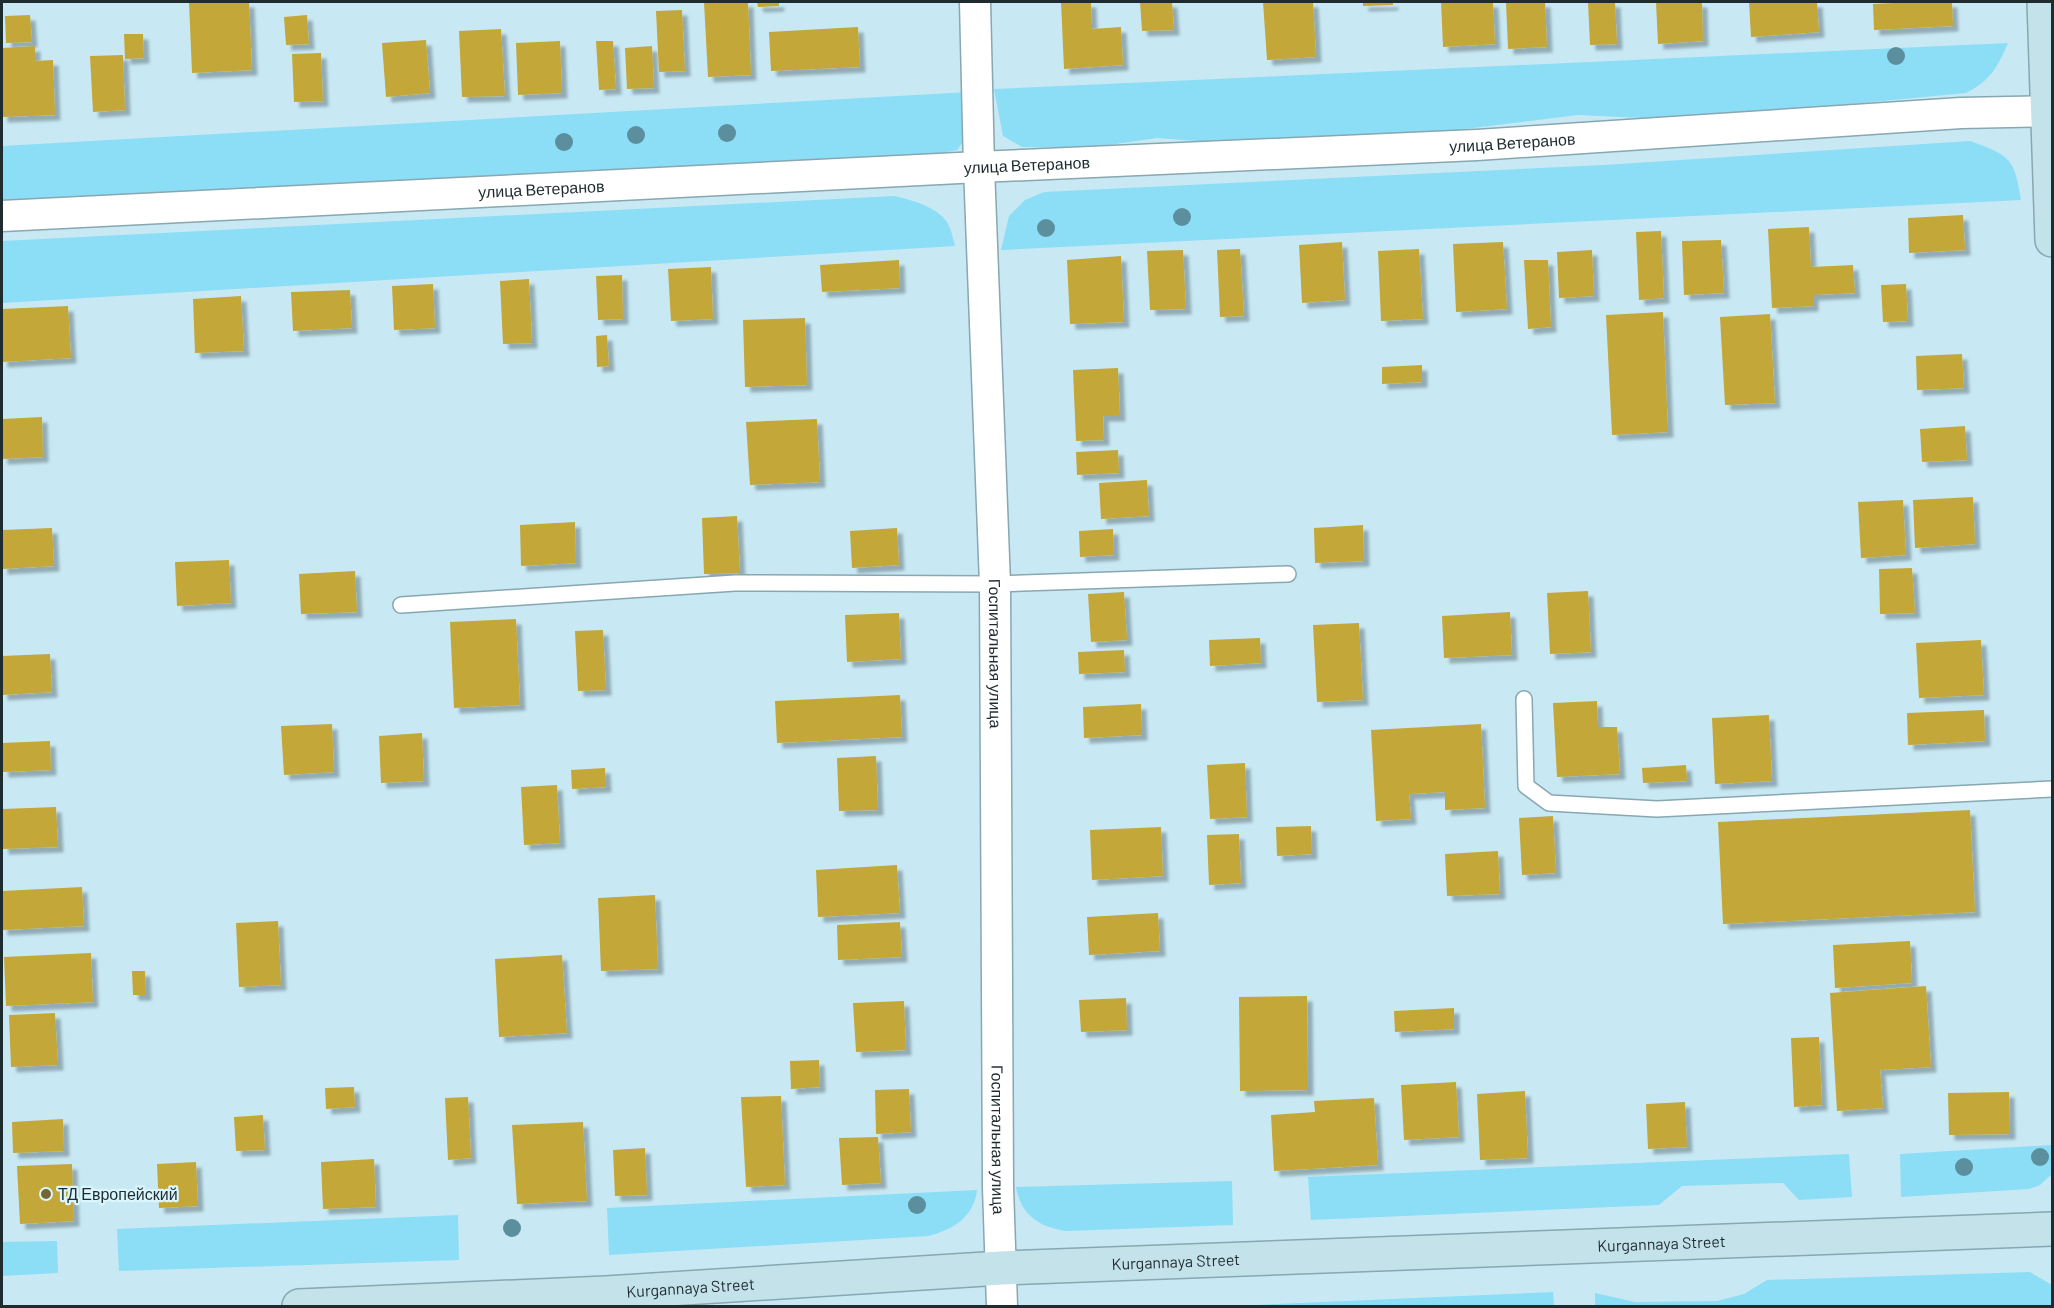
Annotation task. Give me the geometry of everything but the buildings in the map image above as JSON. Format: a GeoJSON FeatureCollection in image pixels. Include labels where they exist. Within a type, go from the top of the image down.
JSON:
{"type":"FeatureCollection","features":[{"type":"Feature","properties":{"kind":"street","name":"Госпитальная улица"},"geometry":{"type":"LineString","coordinates":[[975,2],[995,584],[998,1175],[1002,1306]]}},
{"type":"Feature","properties":{"kind":"street"},"geometry":{"type":"LineString","coordinates":[[2044,2],[2050,111],[2052,240]]}},
{"type":"Feature","properties":{"kind":"street","name":"улица Ветеранов"},"geometry":{"type":"LineString","coordinates":[[2,216],[979,167],[1478,145],[1960,113],[2050,111]]}},
{"type":"Feature","properties":{"kind":"street","name":"Kurgannaya Street"},"geometry":{"type":"LineString","coordinates":[[299,1306],[606,1293],[1001,1268],[2052,1229]]}},
{"type":"Feature","properties":{"kind":"lane"},"geometry":{"type":"LineString","coordinates":[[401,604],[735,583],[995,584],[1288,574]]}},
{"type":"Feature","properties":{"kind":"lane"},"geometry":{"type":"LineString","coordinates":[[1524,699],[1526,786],[1549,803],[1657,808],[2052,789]]}},
{"type":"Feature","properties":{"kind":"shaded area"},"geometry":{"type":"Polygon","coordinates":[[[2008,43],[2000,60],[1987,78],[1966,93],[1684,120],[1578,115],[1441,132],[1209,142],[1157,138],[1089,148],[1022,147],[1003,136],[994,89],[2008,43]]]}},
{"type":"Feature","properties":{"kind":"shaded area"},"geometry":{"type":"Polygon","coordinates":[[[969,92],[970,133],[957,150],[938,154],[2,203],[2,146],[969,92]]]}},
{"type":"Feature","properties":{"kind":"shaded area"},"geometry":{"type":"Polygon","coordinates":[[[1970,141],[1994,150],[2008,160],[2016,175],[2021,200],[1001,250],[1009,216],[1025,200],[1044,192],[1604,165],[1970,141]]]}},
{"type":"Feature","properties":{"kind":"shaded area"},"geometry":{"type":"Polygon","coordinates":[[[894,196],[926,206],[941,215],[950,228],[955,246],[2,303],[2,241],[894,196]]]}},
{"type":"Feature","properties":{"kind":"shaded area"},"geometry":{"type":"Polygon","coordinates":[[[2052,1145],[2052,1174],[2040,1185],[2029,1189],[1901,1197],[1900,1154],[2052,1145]]]}},
{"type":"Feature","properties":{"kind":"shaded area"},"geometry":{"type":"Polygon","coordinates":[[[1849,1154],[1852,1197],[1799,1200],[1783,1183],[1682,1186],[1659,1205],[1311,1220],[1308,1177],[1849,1154]]]}},
{"type":"Feature","properties":{"kind":"shaded area"},"geometry":{"type":"Polygon","coordinates":[[[1232,1181],[1233,1225],[1066,1231],[1040,1223],[1033,1218],[1022,1205],[1016,1187],[1232,1181]]]}},
{"type":"Feature","properties":{"kind":"shaded area"},"geometry":{"type":"Polygon","coordinates":[[[977,1190],[972,1208],[961,1221],[946,1230],[928,1236],[609,1255],[607,1208],[977,1190]]]}},
{"type":"Feature","properties":{"kind":"shaded area"},"geometry":{"type":"Polygon","coordinates":[[[458,1215],[459,1260],[119,1271],[117,1229],[458,1215]]]}},
{"type":"Feature","properties":{"kind":"shaded area"},"geometry":{"type":"Polygon","coordinates":[[[57,1241],[58,1273],[2,1276],[2,1242],[57,1241]]]}},
{"type":"Feature","properties":{"kind":"shaded area"},"geometry":{"type":"Polygon","coordinates":[[[2030,1272],[2052,1285],[2052,1306],[1595,1306],[1595,1293],[1635,1302],[1717,1301],[1744,1294],[1767,1280],[2030,1272]]]}},
{"type":"Feature","properties":{"kind":"shaded area"},"geometry":{"type":"Polygon","coordinates":[[[1553,1292],[1554,1306],[1232,1306],[1553,1292]]]}},
{"type":"Feature","properties":{"kind":"place","name":"ТД Европейский"},"geometry":{"type":"Point","coordinates":[46,1194]}}]}
